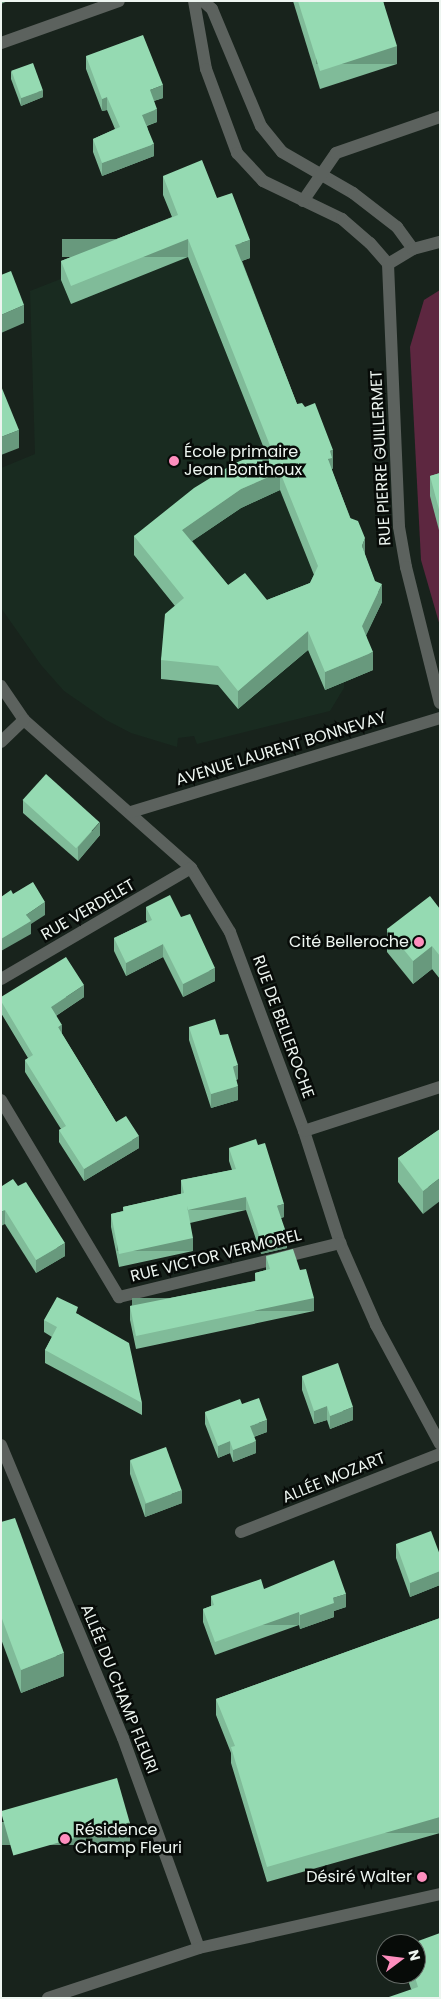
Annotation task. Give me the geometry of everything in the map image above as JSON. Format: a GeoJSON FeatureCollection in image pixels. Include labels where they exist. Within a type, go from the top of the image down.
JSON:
{"type":"FeatureCollection","features":[{"type":"Feature","properties":{"kind":"street"},"geometry":{"type":"LineString","coordinates":[[1,43],[119,1]]}},
{"type":"Feature","properties":{"kind":"street"},"geometry":{"type":"LineString","coordinates":[[194,1],[206,69],[237,153],[263,182],[342,219],[370,243],[388,264],[413,249],[440,242]]}},
{"type":"Feature","properties":{"kind":"street"},"geometry":{"type":"LineString","coordinates":[[203,1],[212,9],[261,126],[282,152],[353,193],[397,227],[413,249]]}},
{"type":"Feature","properties":{"kind":"street"},"geometry":{"type":"LineString","coordinates":[[303,202],[336,152],[440,117]]}},
{"type":"Feature","properties":{"kind":"street","name":"RUE PIERRE GUILLERMET"},"geometry":{"type":"LineString","coordinates":[[388,264],[399,527],[406,567],[440,703]]}},
{"type":"Feature","properties":{"kind":"street","name":"RUE DE BELLEROCHE"},"geometry":{"type":"LineString","coordinates":[[1,686],[24,720],[131,812],[191,868],[230,932],[304,1131],[340,1243],[376,1325],[440,1444]]}},
{"type":"Feature","properties":{"kind":"street","name":"AVENUE LAURENT BONNEVAY"},"geometry":{"type":"LineString","coordinates":[[131,812],[440,718]]}},
{"type":"Feature","properties":{"kind":"street"},"geometry":{"type":"LineString","coordinates":[[1,742],[24,720]]}},
{"type":"Feature","properties":{"kind":"street","name":"RUE VERDELET"},"geometry":{"type":"LineString","coordinates":[[1,979],[191,868]]}},
{"type":"Feature","properties":{"kind":"street"},"geometry":{"type":"LineString","coordinates":[[304,1131],[440,1087]]}},
{"type":"Feature","properties":{"kind":"street","name":"RUE VICTOR VERMOREL"},"geometry":{"type":"LineString","coordinates":[[1,1100],[119,1297],[340,1243]]}},
{"type":"Feature","properties":{"kind":"street","name":"ALLÉE DU CHAMP FLEURI"},"geometry":{"type":"LineString","coordinates":[[1,1444],[123,1738],[199,1948]]}},
{"type":"Feature","properties":{"kind":"street","name":"ALLÉE MOZART"},"geometry":{"type":"LineString","coordinates":[[241,1532],[440,1454]]}},
{"type":"Feature","properties":{"kind":"street"},"geometry":{"type":"LineString","coordinates":[[48,1998],[199,1948],[440,1894]]}},
{"type":"Feature","properties":{"kind":"shaded area","name":"École primaire Jean Bonthoux"},"geometry":{"type":"Polygon","coordinates":[[[202,178],[297,422],[333,468],[330,470],[382,602],[363,644],[373,670],[344,683],[344,688],[330,711],[197,744],[194,736],[178,738],[177,747],[131,733],[106,720],[64,691],[41,665],[1,608],[1,468],[35,454],[30,291],[178,233],[163,195],[202,178]]]}},
{"type":"Feature","properties":{"kind":"shaded area"},"geometry":{"type":"Polygon","coordinates":[[[440,290],[440,626],[421,560],[410,347],[424,300],[440,290]]]}},
{"type":"Feature","properties":{"kind":"building"},"geometry":{"type":"Polygon","coordinates":[[[298,1],[383,1],[397,46],[320,71],[298,1]]]}},
{"type":"Feature","properties":{"kind":"building"},"geometry":{"type":"Polygon","coordinates":[[[143,35],[163,85],[150,90],[157,109],[142,115],[154,144],[102,163],[93,139],[120,127],[107,97],[102,99],[86,56],[143,35]]]}},
{"type":"Feature","properties":{"kind":"building"},"geometry":{"type":"Polygon","coordinates":[[[33,63],[43,90],[21,98],[11,71],[33,63]]]}},
{"type":"Feature","properties":{"kind":"building"},"geometry":{"type":"Polygon","coordinates":[[[202,160],[217,198],[232,193],[250,240],[235,245],[297,404],[302,403],[305,407],[315,403],[333,450],[330,451],[332,458],[328,459],[350,518],[358,521],[365,538],[362,546],[375,581],[382,584],[362,626],[373,652],[325,672],[308,631],[238,691],[218,666],[161,660],[165,614],[184,598],[134,536],[194,488],[233,464],[271,448],[188,239],[71,286],[61,261],[178,215],[163,176],[202,160]],[[280,472],[241,489],[182,530],[228,585],[245,573],[267,600],[310,583],[318,566],[280,472]]]}},
{"type":"Feature","properties":{"kind":"building"},"geometry":{"type":"Polygon","coordinates":[[[11,271],[24,305],[1,315],[1,275],[11,271]]]}},
{"type":"Feature","properties":{"kind":"building"},"geometry":{"type":"Polygon","coordinates":[[[1,386],[19,430],[1,437],[1,386]]]}},
{"type":"Feature","properties":{"kind":"building"},"geometry":{"type":"Polygon","coordinates":[[[440,473],[440,513],[430,476],[440,473]]]}},
{"type":"Feature","properties":{"kind":"building"},"geometry":{"type":"Polygon","coordinates":[[[46,774],[100,822],[76,848],[23,800],[46,774]]]}},
{"type":"Feature","properties":{"kind":"building"},"geometry":{"type":"Polygon","coordinates":[[[33,882],[45,902],[26,915],[31,921],[1,939],[1,897],[11,890],[13,894],[33,882]]]}},
{"type":"Feature","properties":{"kind":"building"},"geometry":{"type":"Polygon","coordinates":[[[170,895],[181,917],[190,914],[215,968],[183,984],[163,944],[126,963],[114,938],[152,920],[146,907],[170,895]]]}},
{"type":"Feature","properties":{"kind":"building"},"geometry":{"type":"Polygon","coordinates":[[[430,896],[440,909],[440,956],[432,946],[413,961],[387,929],[430,896]]]}},
{"type":"Feature","properties":{"kind":"building"},"geometry":{"type":"Polygon","coordinates":[[[66,957],[84,985],[51,1007],[62,1025],[58,1027],[116,1122],[126,1116],[139,1136],[84,1169],[59,1130],[66,1126],[25,1060],[33,1055],[1,1001],[1,997],[66,957]]]}},
{"type":"Feature","properties":{"kind":"building"},"geometry":{"type":"Polygon","coordinates":[[[215,1019],[220,1035],[228,1034],[238,1065],[233,1067],[238,1086],[211,1094],[189,1027],[215,1019]]]}},
{"type":"Feature","properties":{"kind":"building"},"geometry":{"type":"Polygon","coordinates":[[[440,1129],[440,1178],[423,1191],[398,1158],[440,1129]]]}},
{"type":"Feature","properties":{"kind":"building"},"geometry":{"type":"Polygon","coordinates":[[[256,1139],[258,1145],[265,1143],[284,1204],[277,1206],[287,1235],[261,1241],[246,1197],[188,1210],[187,1206],[193,1238],[119,1254],[111,1214],[124,1211],[123,1207],[184,1193],[181,1180],[236,1169],[229,1148],[256,1139]]]}},
{"type":"Feature","properties":{"kind":"building"},"geometry":{"type":"Polygon","coordinates":[[[13,1179],[18,1186],[26,1182],[65,1243],[36,1260],[5,1210],[1,1212],[1,1185],[13,1179]]]}},
{"type":"Feature","properties":{"kind":"building"},"geometry":{"type":"Polygon","coordinates":[[[293,1249],[300,1270],[306,1269],[314,1298],[136,1336],[130,1306],[256,1281],[255,1273],[270,1269],[266,1256],[293,1249]]]}},
{"type":"Feature","properties":{"kind":"building"},"geometry":{"type":"Polygon","coordinates":[[[57,1297],[78,1307],[76,1313],[129,1343],[142,1403],[45,1350],[57,1327],[44,1320],[57,1297]]]}},
{"type":"Feature","properties":{"kind":"building"},"geometry":{"type":"Polygon","coordinates":[[[338,1363],[353,1407],[330,1416],[327,1406],[314,1411],[302,1376],[338,1363]]]}},
{"type":"Feature","properties":{"kind":"building"},"geometry":{"type":"Polygon","coordinates":[[[259,1398],[267,1420],[250,1426],[256,1441],[233,1450],[230,1441],[218,1446],[205,1412],[240,1399],[242,1404],[259,1398]]]}},
{"type":"Feature","properties":{"kind":"building"},"geometry":{"type":"Polygon","coordinates":[[[166,1447],[182,1490],[146,1503],[130,1460],[166,1447]]]}},
{"type":"Feature","properties":{"kind":"building"},"geometry":{"type":"Polygon","coordinates":[[[15,1518],[64,1653],[21,1670],[1,1616],[1,1522],[15,1518]]]}},
{"type":"Feature","properties":{"kind":"building"},"geometry":{"type":"Polygon","coordinates":[[[431,1531],[440,1555],[440,1571],[410,1583],[396,1544],[431,1531]]]}},
{"type":"Feature","properties":{"kind":"building"},"geometry":{"type":"Polygon","coordinates":[[[334,1560],[346,1594],[333,1598],[334,1603],[300,1615],[299,1612],[215,1642],[203,1609],[214,1605],[211,1596],[261,1579],[264,1589],[334,1560]]]}},
{"type":"Feature","properties":{"kind":"building"},"geometry":{"type":"Polygon","coordinates":[[[440,1618],[440,1817],[267,1867],[231,1747],[235,1746],[216,1699],[440,1618]]]}},
{"type":"Feature","properties":{"kind":"building"},"geometry":{"type":"Polygon","coordinates":[[[117,1778],[130,1822],[13,1856],[1,1811],[117,1778]]]}},
{"type":"Feature","properties":{"kind":"building"},"geometry":{"type":"Polygon","coordinates":[[[440,1933],[440,1998],[386,1998],[418,1987],[417,1984],[426,1984],[426,1938],[440,1933]]]}},
{"type":"Feature","properties":{"kind":"place","name":"École primaire Jean Bonthoux"},"geometry":{"type":"Point","coordinates":[174,461]}},
{"type":"Feature","properties":{"kind":"place","name":"Cité Belleroche"},"geometry":{"type":"Point","coordinates":[419,942]}},
{"type":"Feature","properties":{"kind":"place","name":"Résidence Champ Fleuri"},"geometry":{"type":"Point","coordinates":[65,1839]}},
{"type":"Feature","properties":{"kind":"place","name":"Désiré Walter"},"geometry":{"type":"Point","coordinates":[422,1877]}}]}
